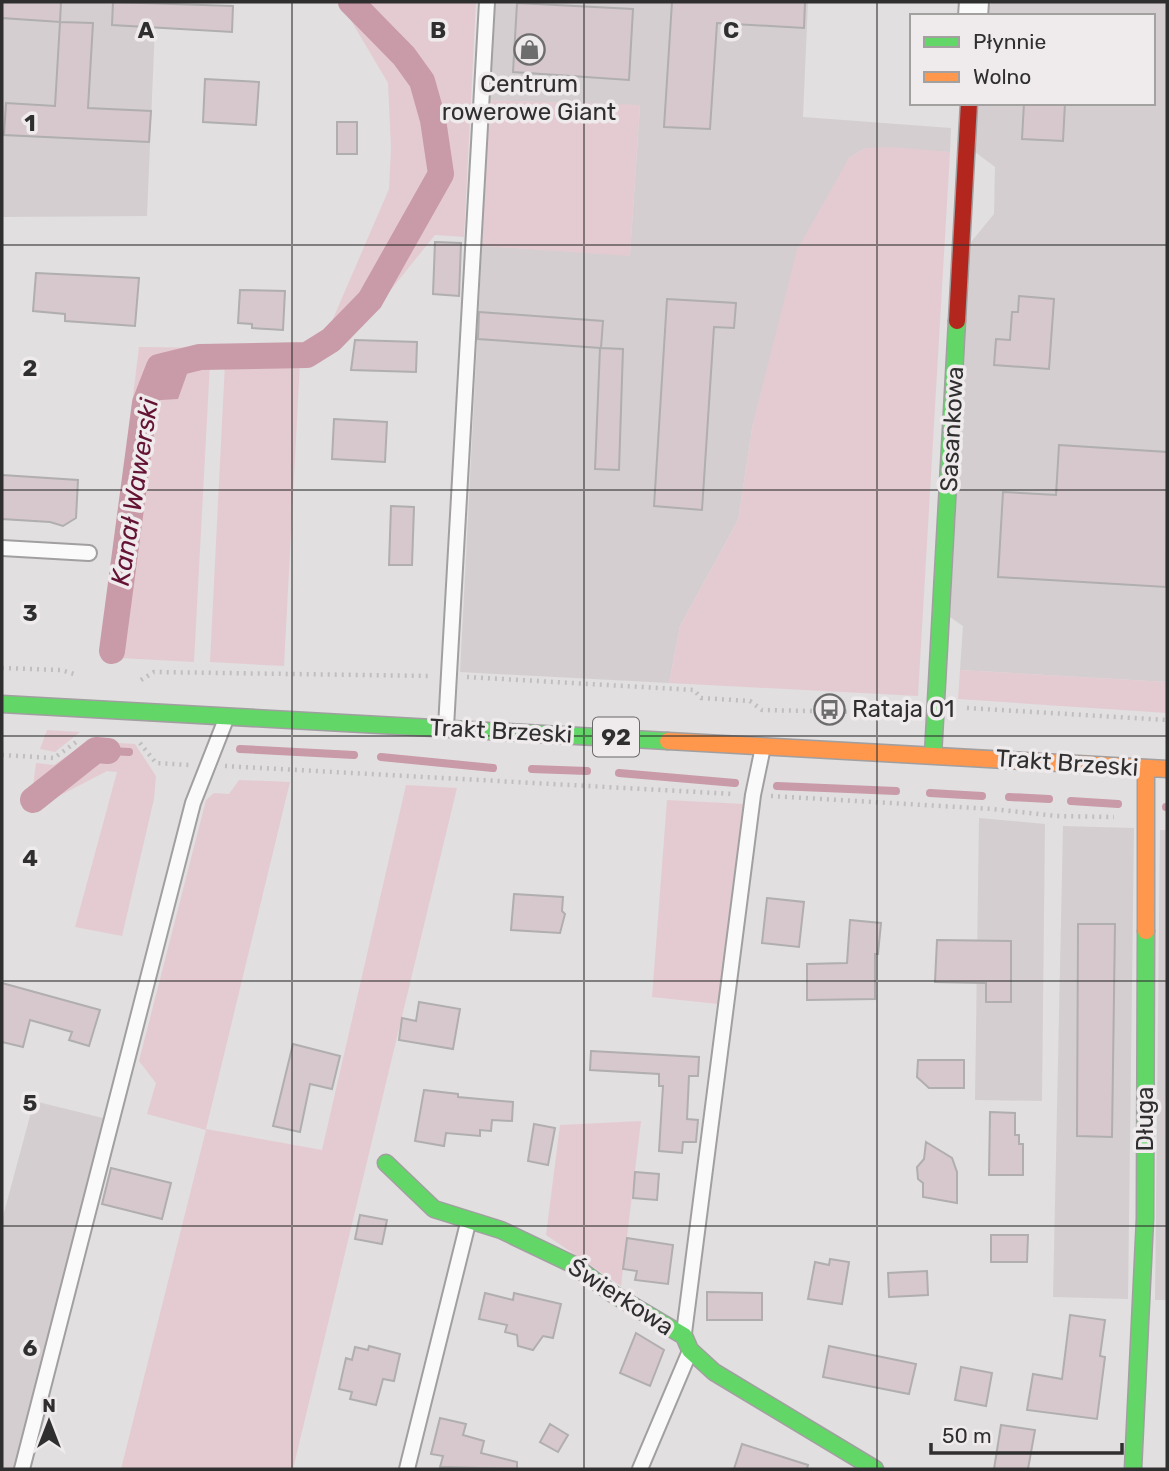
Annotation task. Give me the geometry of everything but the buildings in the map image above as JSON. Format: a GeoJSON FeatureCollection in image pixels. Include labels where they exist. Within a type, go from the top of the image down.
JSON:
{"type":"FeatureCollection","features":[{"type":"Feature","properties":{"kind":"street","name":"Sasankowa"},"geometry":{"type":"LineString","coordinates":[[933,755],[969,105]]}},
{"type":"Feature","properties":{"kind":"street","name":"Trakt Brzeski"},"geometry":{"type":"LineString","coordinates":[[2,704],[1167,769]]}},
{"type":"Feature","properties":{"kind":"street","name":"Długa"},"geometry":{"type":"LineString","coordinates":[[1133,1469],[1145,1219],[1146,768]]}},
{"type":"Feature","properties":{"kind":"street","name":"Świerkowa"},"geometry":{"type":"LineString","coordinates":[[386,1163],[434,1209],[536,1245],[687,1343],[714,1372],[843,1461],[875,1469]]}},
{"type":"Feature","properties":{"kind":"lane"},"geometry":{"type":"LineString","coordinates":[[446,728],[487,2]]}},
{"type":"Feature","properties":{"kind":"lane"},"geometry":{"type":"LineString","coordinates":[[2,548],[89,553]]}},
{"type":"Feature","properties":{"kind":"lane"},"geometry":{"type":"LineString","coordinates":[[22,1469],[192,803],[226,718]]}},
{"type":"Feature","properties":{"kind":"lane"},"geometry":{"type":"LineString","coordinates":[[640,1469],[687,1343],[752,795],[763,745]]}},
{"type":"Feature","properties":{"kind":"lane"},"geometry":{"type":"LineString","coordinates":[[407,1469],[468,1222]]}},
{"type":"Feature","properties":{"kind":"path"},"geometry":{"type":"LineString","coordinates":[[2,668],[61,670],[85,678]]}},
{"type":"Feature","properties":{"kind":"path"},"geometry":{"type":"LineString","coordinates":[[140,681],[154,672],[294,676],[449,676],[694,690],[701,698],[750,701],[762,710],[923,714],[955,707],[1167,720]]}},
{"type":"Feature","properties":{"kind":"path"},"geometry":{"type":"LineString","coordinates":[[2,755],[54,758],[86,736]]}},
{"type":"Feature","properties":{"kind":"path"},"geometry":{"type":"LineString","coordinates":[[136,738],[156,763],[992,809],[1056,816],[1146,817]]}},
{"type":"Feature","properties":{"kind":"shaded area"},"geometry":{"type":"Polygon","coordinates":[[[2,2],[156,2],[147,216],[2,217],[2,2]]]}},
{"type":"Feature","properties":{"kind":"shaded area"},"geometry":{"type":"Polygon","coordinates":[[[340,2],[476,2],[464,237],[435,235],[381,302],[313,363],[300,363],[284,666],[210,662],[225,363],[210,363],[194,662],[101,657],[139,347],[302,349],[326,335],[389,189],[391,148],[388,83],[340,2]]]}},
{"type":"Feature","properties":{"kind":"shaded area"},"geometry":{"type":"Polygon","coordinates":[[[495,2],[808,2],[803,117],[951,128],[950,152],[865,148],[849,158],[753,423],[738,520],[680,626],[669,683],[460,672],[482,246],[630,255],[640,106],[488,100],[495,2]]]}},
{"type":"Feature","properties":{"kind":"shaded area"},"geometry":{"type":"Polygon","coordinates":[[[993,2],[1167,2],[1167,682],[960,670],[963,626],[950,617],[971,242],[994,214],[995,167],[975,152],[978,105],[1155,105],[1155,14],[984,14],[984,10],[993,2]]]}},
{"type":"Feature","properties":{"kind":"shaded area"},"geometry":{"type":"Polygon","coordinates":[[[488,100],[640,105],[630,256],[482,246],[488,100]]]}},
{"type":"Feature","properties":{"kind":"shaded area"},"geometry":{"type":"Polygon","coordinates":[[[893,147],[950,152],[918,696],[669,683],[680,626],[738,520],[753,423],[797,250],[849,158],[865,148],[893,147]]]}},
{"type":"Feature","properties":{"kind":"shaded area"},"geometry":{"type":"Polygon","coordinates":[[[170,363],[188,371],[178,399],[144,401],[142,377],[170,363]]]}},
{"type":"Feature","properties":{"kind":"shaded area"},"geometry":{"type":"Polygon","coordinates":[[[960,670],[1167,682],[1167,713],[958,699],[960,670]]]}},
{"type":"Feature","properties":{"kind":"shaded area"},"geometry":{"type":"Polygon","coordinates":[[[47,730],[80,732],[55,752],[40,749],[47,730]]]}},
{"type":"Feature","properties":{"kind":"shaded area"},"geometry":{"type":"Polygon","coordinates":[[[88,741],[135,744],[156,776],[154,799],[122,936],[75,927],[117,772],[107,771],[30,811],[36,763],[54,765],[88,741]]]}},
{"type":"Feature","properties":{"kind":"shaded area"},"geometry":{"type":"Polygon","coordinates":[[[239,780],[290,782],[206,1129],[322,1150],[406,785],[457,788],[293,1469],[121,1469],[206,1130],[147,1114],[156,1083],[139,1061],[206,800],[214,793],[229,794],[239,780]]]}},
{"type":"Feature","properties":{"kind":"shaded area"},"geometry":{"type":"Polygon","coordinates":[[[667,800],[744,804],[718,1004],[652,997],[667,800]]]}},
{"type":"Feature","properties":{"kind":"shaded area"},"geometry":{"type":"Polygon","coordinates":[[[979,818],[1045,824],[1042,1101],[975,1100],[979,818]]]}},
{"type":"Feature","properties":{"kind":"shaded area"},"geometry":{"type":"Polygon","coordinates":[[[1063,826],[1134,828],[1128,1299],[1053,1297],[1063,826]]]}},
{"type":"Feature","properties":{"kind":"shaded area"},"geometry":{"type":"Polygon","coordinates":[[[1160,830],[1167,830],[1167,1300],[1155,1300],[1160,830]]]}},
{"type":"Feature","properties":{"kind":"shaded area"},"geometry":{"type":"Polygon","coordinates":[[[34,1101],[103,1118],[17,1469],[2,1469],[2,1220],[34,1101]]]}},
{"type":"Feature","properties":{"kind":"shaded area"},"geometry":{"type":"Polygon","coordinates":[[[641,1121],[621,1286],[546,1235],[560,1125],[641,1121]]]}},
{"type":"Feature","properties":{"kind":"waterway","name":"Kanał Wawerski"},"geometry":{"type":"LineString","coordinates":[[112,651],[145,403],[159,367],[200,357],[307,355],[331,340],[370,300],[441,174],[433,120],[422,81],[404,56],[351,2]]}},
{"type":"Feature","properties":{"kind":"waterway"},"geometry":{"type":"LineString","coordinates":[[240,749],[354,755]]}},
{"type":"Feature","properties":{"kind":"waterway","name":"Kanał Wawerski"},"geometry":{"type":"LineString","coordinates":[[33,800],[96,750],[108,751]]}},
{"type":"Feature","properties":{"kind":"waterway"},"geometry":{"type":"LineString","coordinates":[[108,751],[129,752]]}},
{"type":"Feature","properties":{"kind":"waterway"},"geometry":{"type":"LineString","coordinates":[[381,757],[493,768]]}},
{"type":"Feature","properties":{"kind":"waterway"},"geometry":{"type":"LineString","coordinates":[[532,769],[587,771]]}},
{"type":"Feature","properties":{"kind":"waterway"},"geometry":{"type":"LineString","coordinates":[[619,773],[735,783]]}},
{"type":"Feature","properties":{"kind":"waterway"},"geometry":{"type":"LineString","coordinates":[[777,786],[896,791]]}},
{"type":"Feature","properties":{"kind":"waterway"},"geometry":{"type":"LineString","coordinates":[[930,793],[982,796]]}},
{"type":"Feature","properties":{"kind":"waterway"},"geometry":{"type":"LineString","coordinates":[[1009,797],[1049,799]]}},
{"type":"Feature","properties":{"kind":"waterway"},"geometry":{"type":"LineString","coordinates":[[1071,801],[1118,804]]}},
{"type":"Feature","properties":{"kind":"traffic: fast"},"geometry":{"type":"LineString","coordinates":[[933,755],[957,321]]}},
{"type":"Feature","properties":{"kind":"traffic: fast"},"geometry":{"type":"LineString","coordinates":[[2,704],[668,741]]}},
{"type":"Feature","properties":{"kind":"traffic: fast"},"geometry":{"type":"LineString","coordinates":[[1133,1469],[1145,1219],[1146,931]]}},
{"type":"Feature","properties":{"kind":"traffic: fast"},"geometry":{"type":"LineString","coordinates":[[386,1163],[434,1209],[501,1230],[572,1264],[613,1294],[684,1336],[690,1350],[714,1372],[875,1469]]}},
{"type":"Feature","properties":{"kind":"traffic: slow"},"geometry":{"type":"LineString","coordinates":[[668,741],[1167,769]]}},
{"type":"Feature","properties":{"kind":"traffic: slow"},"geometry":{"type":"LineString","coordinates":[[1146,768],[1146,931]]}},
{"type":"Feature","properties":{"kind":"traffic: jam"},"geometry":{"type":"LineString","coordinates":[[957,321],[969,105]]}},
{"type":"Feature","properties":{"kind":"place","name":"Centrum rowerowe Giant"},"geometry":{"type":"Point","coordinates":[529,50]}},
{"type":"Feature","properties":{"kind":"place","name":"Rataja 01"},"geometry":{"type":"Point","coordinates":[829,709]}}]}
